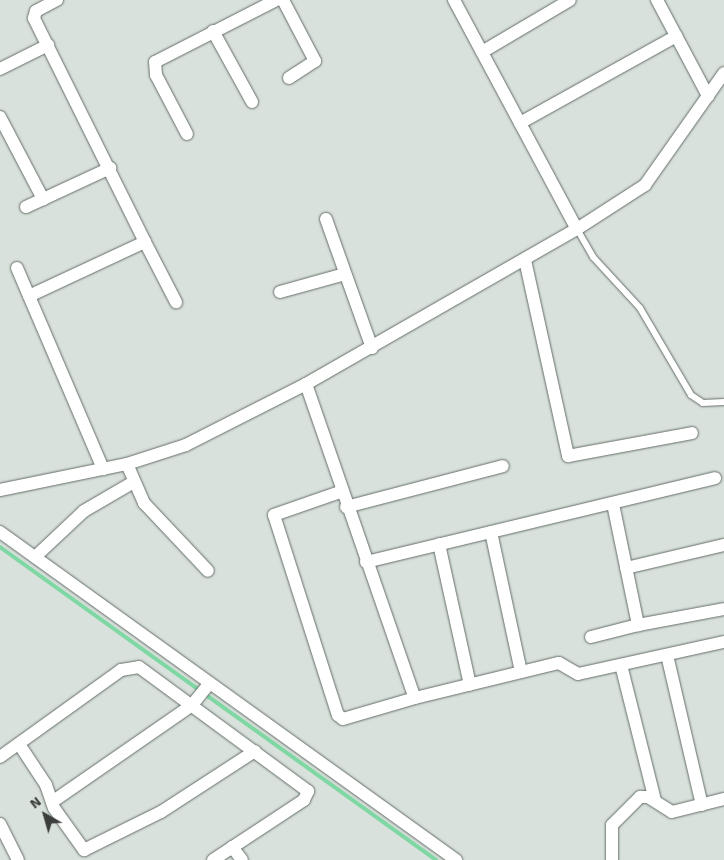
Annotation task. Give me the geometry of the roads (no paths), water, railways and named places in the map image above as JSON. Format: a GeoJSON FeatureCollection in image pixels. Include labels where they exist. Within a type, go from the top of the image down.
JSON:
{"type":"FeatureCollection","features":[{"type":"Feature","properties":{"kind":"street"},"geometry":{"type":"LineString","coordinates":[[57,0],[34,16],[176,302]]}},
{"type":"Feature","properties":{"kind":"street"},"geometry":{"type":"LineString","coordinates":[[186,134],[156,75],[155,62],[276,0]]}},
{"type":"Feature","properties":{"kind":"street"},"geometry":{"type":"LineString","coordinates":[[283,0],[315,61],[289,78]]}},
{"type":"Feature","properties":{"kind":"street"},"geometry":{"type":"LineString","coordinates":[[454,0],[577,229]]}},
{"type":"Feature","properties":{"kind":"street"},"geometry":{"type":"LineString","coordinates":[[657,0],[708,96]]}},
{"type":"Feature","properties":{"kind":"street"},"geometry":{"type":"LineString","coordinates":[[482,52],[563,2]]}},
{"type":"Feature","properties":{"kind":"street"},"geometry":{"type":"LineString","coordinates":[[213,31],[252,102]]}},
{"type":"Feature","properties":{"kind":"street"},"geometry":{"type":"LineString","coordinates":[[520,123],[676,36]]}},
{"type":"Feature","properties":{"kind":"street"},"geometry":{"type":"LineString","coordinates":[[0,69],[48,45]]}},
{"type":"Feature","properties":{"kind":"street"},"geometry":{"type":"LineString","coordinates":[[0,490],[127,464],[186,445],[372,348],[525,260],[577,229],[644,185],[724,73]]}},
{"type":"Feature","properties":{"kind":"street"},"geometry":{"type":"LineString","coordinates":[[0,118],[43,199]]}},
{"type":"Feature","properties":{"kind":"street"},"geometry":{"type":"LineString","coordinates":[[26,207],[110,168]]}},
{"type":"Feature","properties":{"kind":"street"},"geometry":{"type":"LineString","coordinates":[[326,219],[372,348]]}},
{"type":"Feature","properties":{"kind":"street"},"geometry":{"type":"LineString","coordinates":[[29,296],[145,242]]}},
{"type":"Feature","properties":{"kind":"street"},"geometry":{"type":"LineString","coordinates":[[525,260],[568,456],[692,433]]}},
{"type":"Feature","properties":{"kind":"street"},"geometry":{"type":"LineString","coordinates":[[17,268],[103,469]]}},
{"type":"Feature","properties":{"kind":"street"},"geometry":{"type":"LineString","coordinates":[[280,292],[345,274]]}},
{"type":"Feature","properties":{"kind":"street"},"geometry":{"type":"LineString","coordinates":[[306,384],[340,492],[415,698]]}},
{"type":"Feature","properties":{"kind":"street"},"geometry":{"type":"LineString","coordinates":[[127,464],[132,483],[144,503],[208,571]]}},
{"type":"Feature","properties":{"kind":"street"},"geometry":{"type":"LineString","coordinates":[[346,507],[503,466]]}},
{"type":"Feature","properties":{"kind":"street"},"geometry":{"type":"LineString","coordinates":[[366,562],[715,478]]}},
{"type":"Feature","properties":{"kind":"street"},"geometry":{"type":"LineString","coordinates":[[35,557],[84,510],[132,483]]}},
{"type":"Feature","properties":{"kind":"street"},"geometry":{"type":"LineString","coordinates":[[340,492],[274,515],[338,715],[343,719],[415,698],[561,663],[578,674],[724,642]]}},
{"type":"Feature","properties":{"kind":"street"},"geometry":{"type":"LineString","coordinates":[[613,504],[638,625]]}},
{"type":"Feature","properties":{"kind":"street"},"geometry":{"type":"LineString","coordinates":[[0,532],[35,557],[202,694],[456,860]]}},
{"type":"Feature","properties":{"kind":"street"},"geometry":{"type":"LineString","coordinates":[[492,532],[521,672]]}},
{"type":"Feature","properties":{"kind":"street"},"geometry":{"type":"LineString","coordinates":[[439,544],[470,685]]}},
{"type":"Feature","properties":{"kind":"street"},"geometry":{"type":"LineString","coordinates":[[626,568],[724,545]]}},
{"type":"Feature","properties":{"kind":"street"},"geometry":{"type":"LineString","coordinates":[[591,638],[638,625],[724,609]]}},
{"type":"Feature","properties":{"kind":"street"},"geometry":{"type":"LineString","coordinates":[[667,655],[702,805]]}},
{"type":"Feature","properties":{"kind":"street"},"geometry":{"type":"LineString","coordinates":[[621,665],[655,800]]}},
{"type":"Feature","properties":{"kind":"street"},"geometry":{"type":"LineString","coordinates":[[0,757],[128,667],[139,667],[202,694],[255,751],[305,787],[308,796],[213,860]]}},
{"type":"Feature","properties":{"kind":"street"},"geometry":{"type":"LineString","coordinates":[[52,802],[202,694]]}},
{"type":"Feature","properties":{"kind":"street"},"geometry":{"type":"LineString","coordinates":[[19,744],[52,802],[84,850],[161,812],[255,751]]}},
{"type":"Feature","properties":{"kind":"street"},"geometry":{"type":"LineString","coordinates":[[612,860],[609,834],[618,815],[640,797],[655,800],[672,812],[724,799]]}},
{"type":"Feature","properties":{"kind":"street"},"geometry":{"type":"LineString","coordinates":[[0,825],[18,860]]}},
{"type":"Feature","properties":{"kind":"street"},"geometry":{"type":"LineString","coordinates":[[232,847],[242,860]]}},
{"type":"Feature","properties":{"kind":"lane"},"geometry":{"type":"LineString","coordinates":[[577,229],[593,256],[640,308],[691,395],[703,403],[724,402]]}},
{"type":"Feature","properties":{"kind":"waterway"},"geometry":{"type":"LineString","coordinates":[[0,547],[436,860]]}}]}
